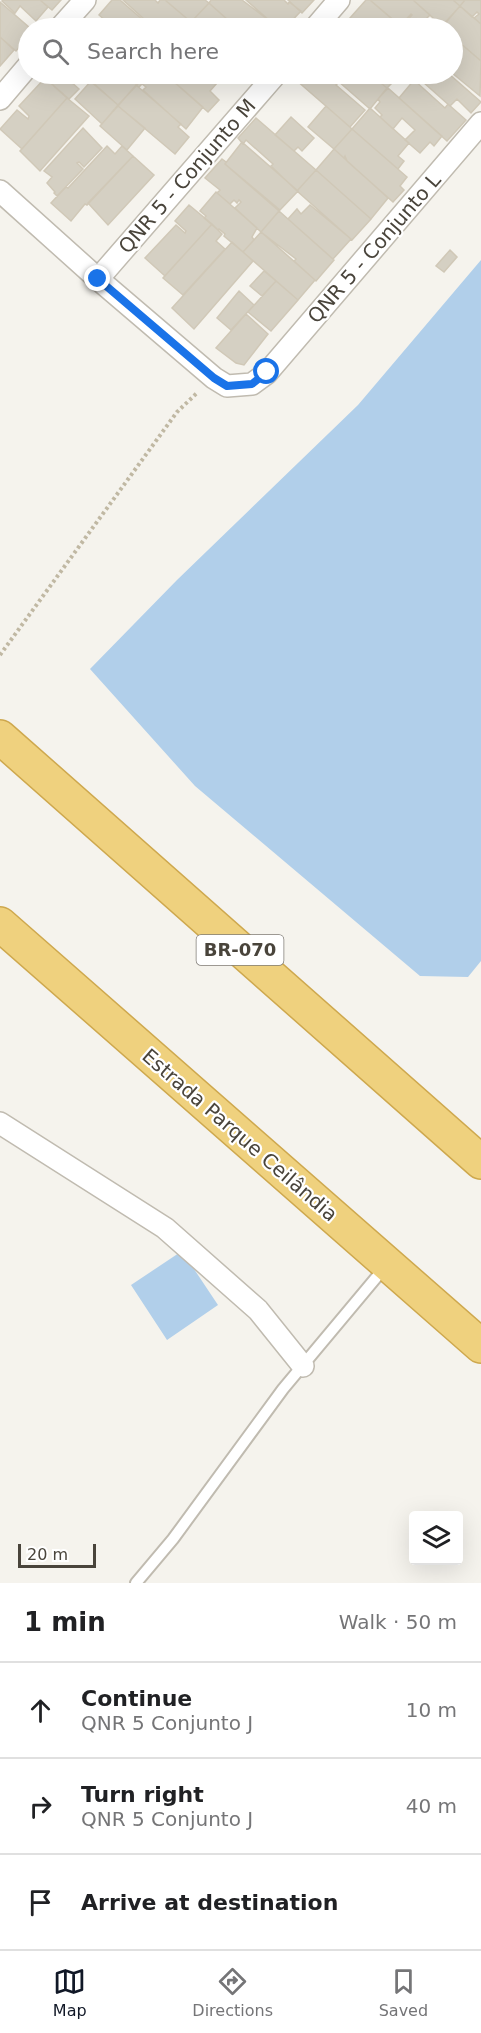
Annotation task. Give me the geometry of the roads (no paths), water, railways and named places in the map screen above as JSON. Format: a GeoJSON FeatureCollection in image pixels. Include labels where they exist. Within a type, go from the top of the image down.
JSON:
{"type":"FeatureCollection","features":[{"type":"Feature","properties":{"kind":"highway","name":"BR-070"},"geometry":{"type":"LineString","coordinates":[[0,737],[481,1162]]}},
{"type":"Feature","properties":{"kind":"highway","name":"Estrada Parque Ceilândia"},"geometry":{"type":"LineString","coordinates":[[0,924],[481,1346]]}},
{"type":"Feature","properties":{"kind":"street"},"geometry":{"type":"LineString","coordinates":[[69,18],[85,0]]}},
{"type":"Feature","properties":{"kind":"street"},"geometry":{"type":"LineString","coordinates":[[324,18],[339,0]]}},
{"type":"Feature","properties":{"kind":"street"},"geometry":{"type":"LineString","coordinates":[[0,99],[18,78]]}},
{"type":"Feature","properties":{"kind":"street","name":"QNR 5 - Conjunto M"},"geometry":{"type":"LineString","coordinates":[[98,279],[267,84]]}},
{"type":"Feature","properties":{"kind":"street","name":"QNR 5 - Conjunto L"},"geometry":{"type":"LineString","coordinates":[[98,279],[214,378],[227,386],[252,384],[267,372],[481,123]]}},
{"type":"Feature","properties":{"kind":"street"},"geometry":{"type":"LineString","coordinates":[[0,191],[98,279]]}},
{"type":"Feature","properties":{"kind":"street"},"geometry":{"type":"LineString","coordinates":[[0,1123],[165,1228],[258,1310],[303,1366]]}},
{"type":"Feature","properties":{"kind":"lane"},"geometry":{"type":"LineString","coordinates":[[136,1583],[173,1539],[283,1389],[387,1264]]}},
{"type":"Feature","properties":{"kind":"water"},"geometry":{"type":"Polygon","coordinates":[[[481,260],[481,961],[468,977],[420,976],[195,786],[90,669],[177,580],[358,405],[481,260]]]}},
{"type":"Feature","properties":{"kind":"water"},"geometry":{"type":"Polygon","coordinates":[[[182,1251],[218,1305],[167,1340],[131,1285],[182,1251]]]}}]}
